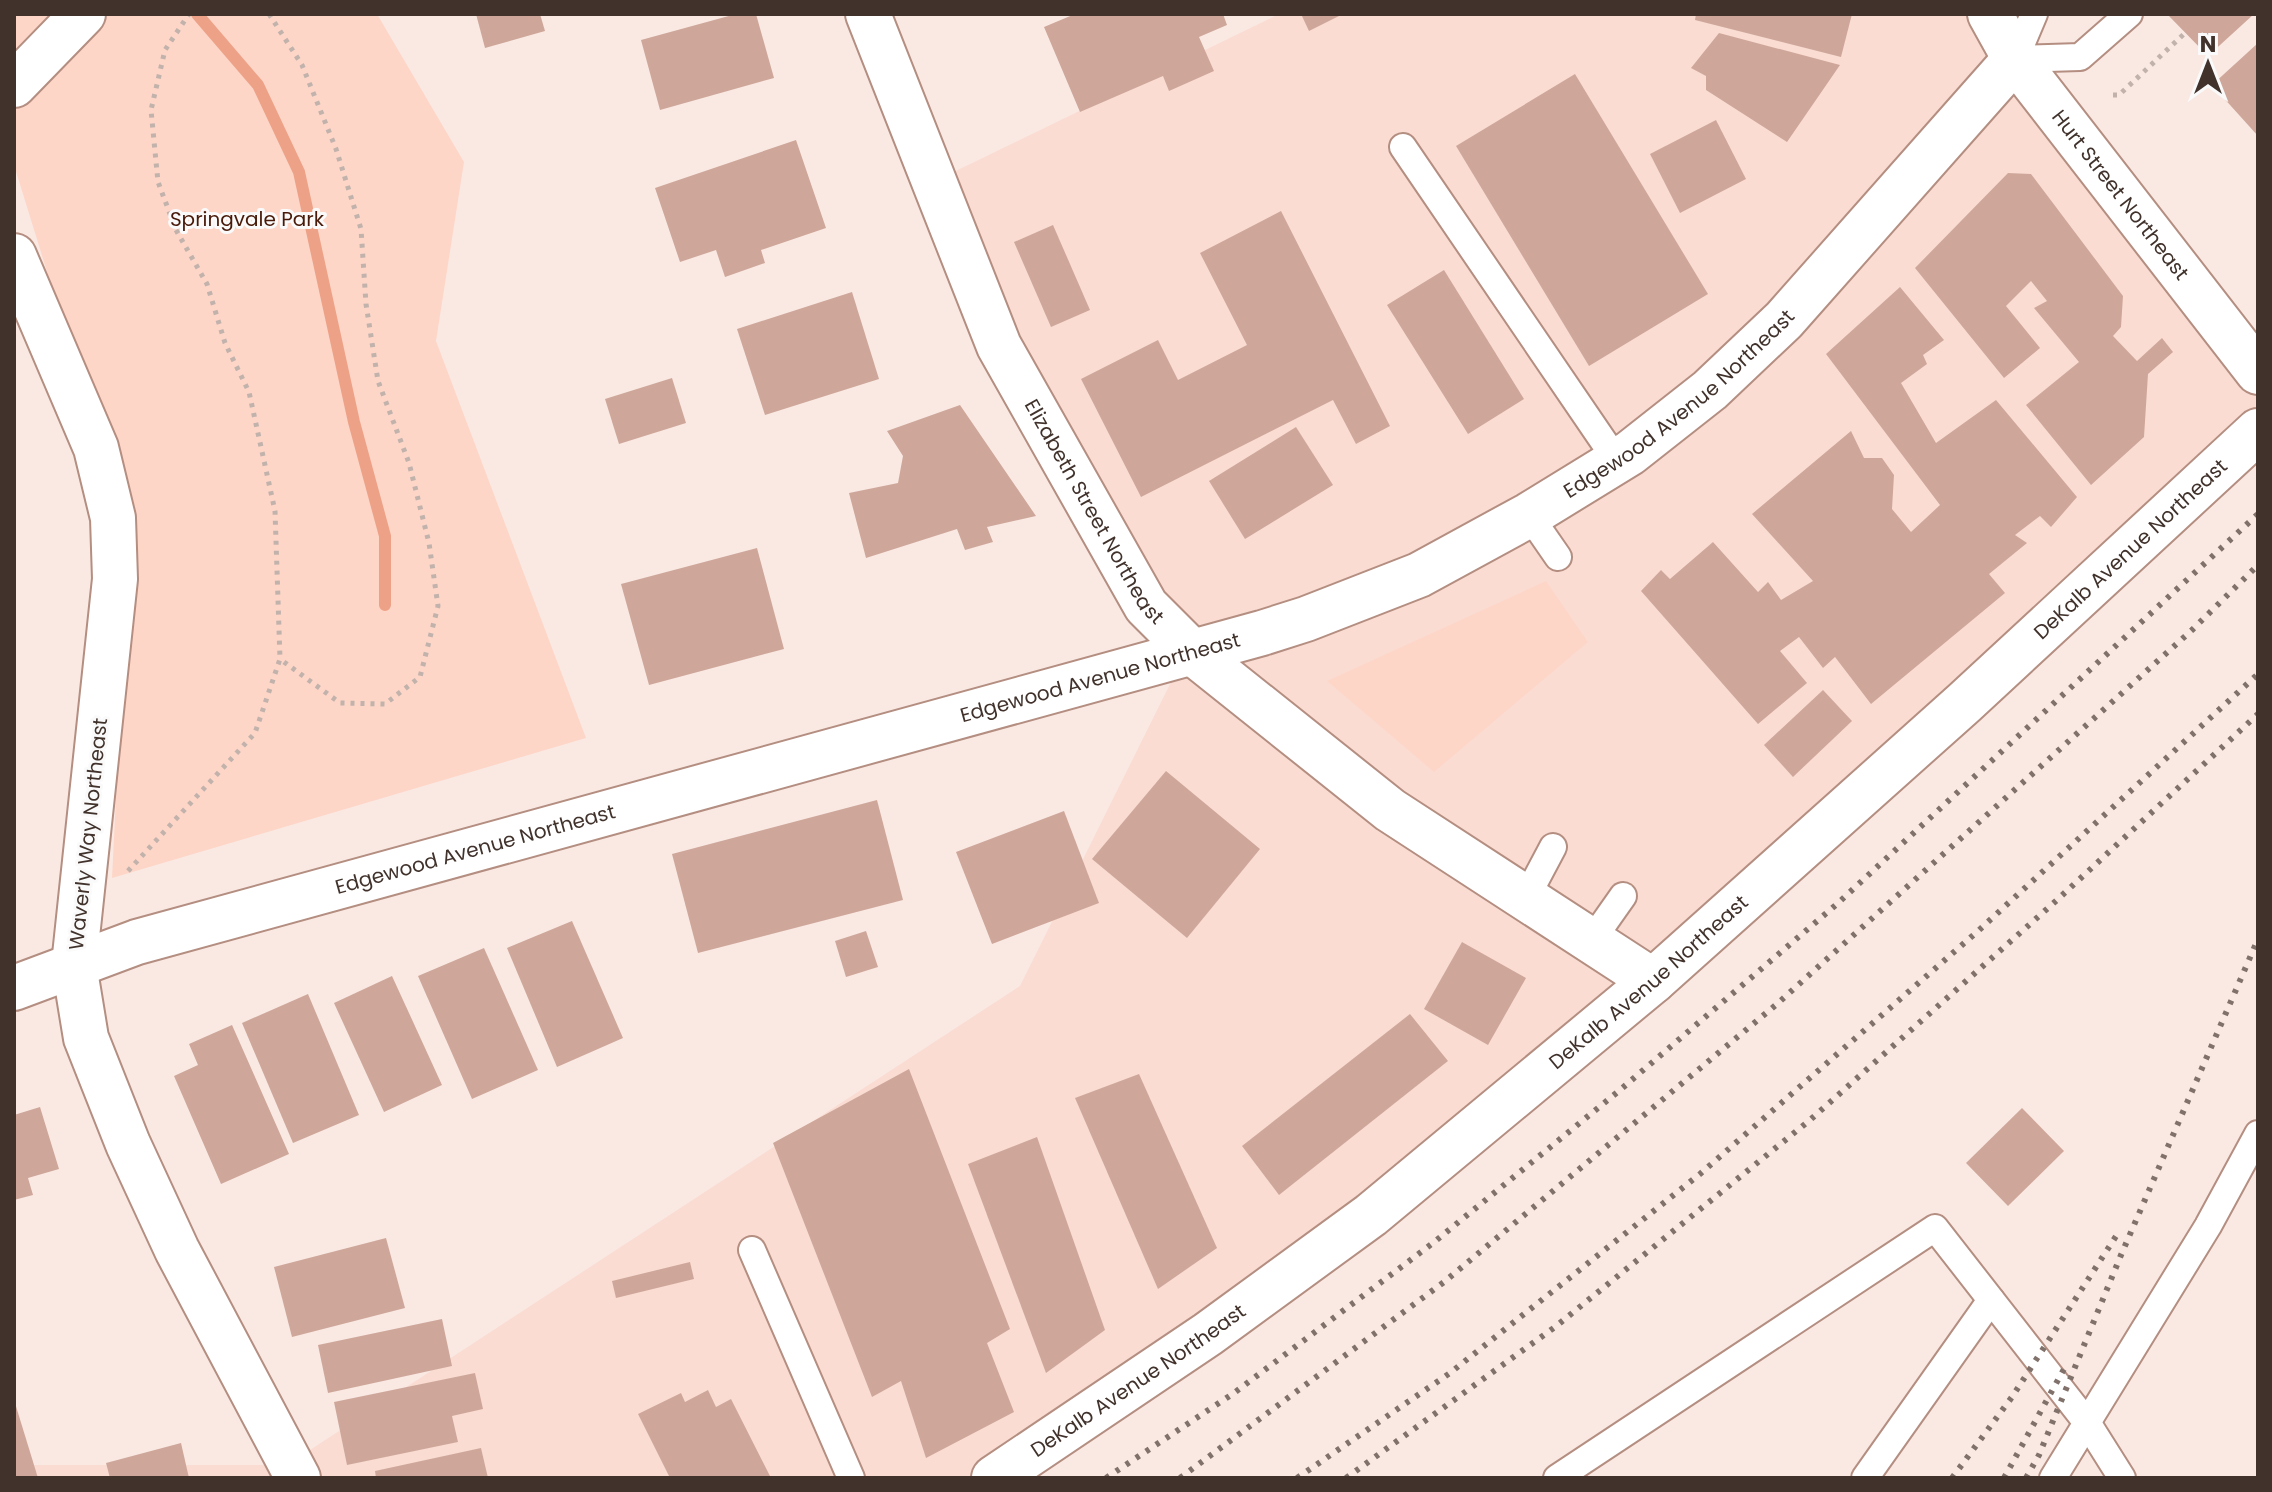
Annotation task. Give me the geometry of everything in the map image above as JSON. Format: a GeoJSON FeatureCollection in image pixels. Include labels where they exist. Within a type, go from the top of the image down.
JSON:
{"type":"FeatureCollection","features":[{"type":"Feature","properties":{"kind":"main road"},"geometry":{"type":"LineString","coordinates":[[14,85],[83,14]]}},
{"type":"Feature","properties":{"kind":"main road","name":"Elizabeth Street Northeast"},"geometry":{"type":"LineString","coordinates":[[868,14],[999,346],[1146,606],[1192,652],[1390,810],[1653,981]]}},
{"type":"Feature","properties":{"kind":"main road","name":"Hurt Street Northeast"},"geometry":{"type":"LineString","coordinates":[[1990,14],[2015,59],[2258,372]]}},
{"type":"Feature","properties":{"kind":"main road","name":"Edgewood Avenue Northeast"},"geometry":{"type":"LineString","coordinates":[[14,988],[137,942],[1306,619],[1419,575],[1529,515],[1617,461],[1710,390],[1784,320],[2015,59]]}},
{"type":"Feature","properties":{"kind":"main road","name":"Waverly Way Northeast"},"geometry":{"type":"LineString","coordinates":[[14,256],[96,448],[113,518],[115,579],[74,965],[86,1038],[128,1144],[177,1250],[298,1478]]}},
{"type":"Feature","properties":{"kind":"main road","name":"DeKalb Avenue Northeast"},"geometry":{"type":"LineString","coordinates":[[994,1478],[1197,1341],[1371,1215],[1653,981],[1964,703],[2258,431]]}},
{"type":"Feature","properties":{"kind":"lane"},"geometry":{"type":"LineString","coordinates":[[2034,14],[2015,59],[2080,57],[2129,14]]}},
{"type":"Feature","properties":{"kind":"lane"},"geometry":{"type":"LineString","coordinates":[[1403,147],[1617,461]]}},
{"type":"Feature","properties":{"kind":"lane"},"geometry":{"type":"LineString","coordinates":[[1529,515],[1558,557]]}},
{"type":"Feature","properties":{"kind":"lane"},"geometry":{"type":"LineString","coordinates":[[1526,898],[1553,847]]}},
{"type":"Feature","properties":{"kind":"lane"},"geometry":{"type":"LineString","coordinates":[[1592,940],[1623,896]]}},
{"type":"Feature","properties":{"kind":"lane"},"geometry":{"type":"LineString","coordinates":[[2053,1478],[2208,1226],[2258,1134]]}},
{"type":"Feature","properties":{"kind":"lane"},"geometry":{"type":"LineString","coordinates":[[1557,1478],[1935,1228],[2088,1424],[2122,1478]]}},
{"type":"Feature","properties":{"kind":"lane"},"geometry":{"type":"LineString","coordinates":[[752,1250],[851,1478]]}},
{"type":"Feature","properties":{"kind":"lane"},"geometry":{"type":"LineString","coordinates":[[1865,1478],[1991,1300]]}},
{"type":"Feature","properties":{"kind":"lane"},"geometry":{"type":"LineString","coordinates":[[2062,1478],[2088,1424]]}},
{"type":"Feature","properties":{"kind":"path"},"geometry":{"type":"LineString","coordinates":[[125,875],[255,733],[280,659],[275,511],[249,392],[225,343],[207,284],[176,230],[158,182],[151,110],[165,50],[189,14]]}},
{"type":"Feature","properties":{"kind":"path"},"geometry":{"type":"LineString","coordinates":[[269,14],[302,65],[336,149],[361,229],[366,304],[378,381],[409,463],[429,543],[438,606],[420,677],[385,704],[340,703],[280,659]]}},
{"type":"Feature","properties":{"kind":"path"},"geometry":{"type":"LineString","coordinates":[[2113,95],[2119,95],[2185,33]]}},
{"type":"Feature","properties":{"kind":"shaded area"},"geometry":{"type":"Polygon","coordinates":[[[1279,14],[1987,14],[2258,392],[2258,427],[1679,963],[1012,1478],[14,1478],[14,1465],[287,1465],[1020,986],[1179,666],[931,183],[1279,14]]]}},
{"type":"Feature","properties":{"kind":"green space","name":"Springvale Park"},"geometry":{"type":"Polygon","coordinates":[[[14,14],[377,14],[464,162],[436,341],[586,738],[112,878],[129,537],[14,165],[14,14]]]}},
{"type":"Feature","properties":{"kind":"green space"},"geometry":{"type":"Polygon","coordinates":[[[1546,581],[1588,642],[1434,772],[1327,681],[1546,581]]]}},
{"type":"Feature","properties":{"kind":"building"},"geometry":{"type":"Polygon","coordinates":[[[476,14],[540,14],[545,31],[485,48],[476,14]]]}},
{"type":"Feature","properties":{"kind":"building"},"geometry":{"type":"Polygon","coordinates":[[[736,14],[756,14],[774,78],[660,110],[641,40],[736,14]]]}},
{"type":"Feature","properties":{"kind":"building"},"geometry":{"type":"Polygon","coordinates":[[[1075,14],[1223,14],[1227,25],[1199,37],[1214,71],[1169,91],[1163,76],[1080,112],[1044,27],[1075,14]]]}},
{"type":"Feature","properties":{"kind":"building"},"geometry":{"type":"Polygon","coordinates":[[[1301,14],[1343,14],[1309,31],[1301,14]]]}},
{"type":"Feature","properties":{"kind":"building"},"geometry":{"type":"Polygon","coordinates":[[[1696,14],[1852,14],[1841,57],[1695,20],[1696,14]]]}},
{"type":"Feature","properties":{"kind":"building"},"geometry":{"type":"Polygon","coordinates":[[[2167,14],[2254,14],[2208,56],[2167,14]]]}},
{"type":"Feature","properties":{"kind":"building"},"geometry":{"type":"Polygon","coordinates":[[[1719,33],[1840,65],[1787,142],[1706,90],[1706,76],[1691,68],[1719,33]]]}},
{"type":"Feature","properties":{"kind":"building"},"geometry":{"type":"Polygon","coordinates":[[[2258,43],[2258,136],[2212,85],[2258,43]]]}},
{"type":"Feature","properties":{"kind":"building"},"geometry":{"type":"Polygon","coordinates":[[[1575,74],[1708,294],[1589,366],[1456,146],[1575,74]]]}},
{"type":"Feature","properties":{"kind":"building"},"geometry":{"type":"Polygon","coordinates":[[[1716,120],[1746,179],[1680,213],[1650,154],[1716,120]]]}},
{"type":"Feature","properties":{"kind":"building"},"geometry":{"type":"Polygon","coordinates":[[[796,140],[826,228],[761,250],[765,263],[725,277],[716,250],[680,262],[655,188],[796,140]]]}},
{"type":"Feature","properties":{"kind":"building"},"geometry":{"type":"Polygon","coordinates":[[[2008,173],[2031,174],[2123,296],[2121,327],[2113,336],[2137,361],[2162,338],[2173,352],[2148,374],[2144,437],[2091,485],[2026,405],[2079,362],[2034,308],[2047,301],[2031,281],[2006,306],[2040,348],[2004,378],[1915,268],[2008,173]]]}},
{"type":"Feature","properties":{"kind":"building"},"geometry":{"type":"Polygon","coordinates":[[[1281,211],[1390,426],[1356,444],[1333,400],[1141,497],[1081,379],[1158,340],[1178,380],[1247,345],[1200,253],[1281,211]]]}},
{"type":"Feature","properties":{"kind":"building"},"geometry":{"type":"Polygon","coordinates":[[[1053,225],[1090,310],[1051,327],[1014,242],[1053,225]]]}},
{"type":"Feature","properties":{"kind":"building"},"geometry":{"type":"Polygon","coordinates":[[[1444,270],[1524,399],[1468,434],[1387,305],[1444,270]]]}},
{"type":"Feature","properties":{"kind":"building"},"geometry":{"type":"Polygon","coordinates":[[[1900,287],[1944,340],[1923,355],[1927,364],[1901,383],[1936,443],[1996,400],[2077,497],[2051,527],[2040,516],[2015,535],[2027,543],[1989,574],[2005,593],[1871,704],[1835,657],[1823,668],[1799,637],[1780,651],[1807,683],[1758,724],[1641,591],[1661,570],[1670,579],[1713,542],[1758,592],[1768,582],[1781,600],[1813,581],[1752,514],[1851,431],[1864,458],[1882,458],[1894,475],[1892,509],[1911,532],[1940,505],[1826,354],[1900,287]]]}},
{"type":"Feature","properties":{"kind":"building"},"geometry":{"type":"Polygon","coordinates":[[[852,292],[879,379],[765,415],[737,329],[852,292]]]}},
{"type":"Feature","properties":{"kind":"building"},"geometry":{"type":"Polygon","coordinates":[[[672,378],[686,423],[619,444],[605,399],[672,378]]]}},
{"type":"Feature","properties":{"kind":"building"},"geometry":{"type":"Polygon","coordinates":[[[960,405],[1036,516],[987,527],[993,542],[965,550],[957,529],[866,558],[849,493],[898,483],[903,456],[887,431],[960,405]]]}},
{"type":"Feature","properties":{"kind":"building"},"geometry":{"type":"Polygon","coordinates":[[[1296,427],[1333,485],[1245,539],[1209,481],[1296,427]]]}},
{"type":"Feature","properties":{"kind":"building"},"geometry":{"type":"Polygon","coordinates":[[[757,548],[784,649],[649,685],[621,584],[757,548]]]}},
{"type":"Feature","properties":{"kind":"building"},"geometry":{"type":"Polygon","coordinates":[[[1823,690],[1852,721],[1793,777],[1764,745],[1823,690]]]}},
{"type":"Feature","properties":{"kind":"building"},"geometry":{"type":"Polygon","coordinates":[[[1166,771],[1260,849],[1187,938],[1092,859],[1166,771]]]}},
{"type":"Feature","properties":{"kind":"building"},"geometry":{"type":"Polygon","coordinates":[[[877,800],[903,900],[698,953],[672,854],[877,800]]]}},
{"type":"Feature","properties":{"kind":"building"},"geometry":{"type":"Polygon","coordinates":[[[1064,811],[1099,903],[992,944],[956,852],[1064,811]]]}},
{"type":"Feature","properties":{"kind":"building"},"geometry":{"type":"Polygon","coordinates":[[[572,921],[623,1038],[557,1067],[507,948],[572,921]]]}},
{"type":"Feature","properties":{"kind":"building"},"geometry":{"type":"Polygon","coordinates":[[[866,931],[878,967],[846,977],[835,941],[866,931]]]}},
{"type":"Feature","properties":{"kind":"building"},"geometry":{"type":"Polygon","coordinates":[[[1462,942],[1526,978],[1488,1045],[1424,1009],[1462,942]]]}},
{"type":"Feature","properties":{"kind":"building"},"geometry":{"type":"Polygon","coordinates":[[[484,948],[538,1070],[472,1099],[418,976],[484,948]]]}},
{"type":"Feature","properties":{"kind":"building"},"geometry":{"type":"Polygon","coordinates":[[[392,976],[442,1085],[384,1112],[334,1003],[392,976]]]}},
{"type":"Feature","properties":{"kind":"building"},"geometry":{"type":"Polygon","coordinates":[[[308,994],[359,1115],[293,1143],[242,1023],[308,994]]]}},
{"type":"Feature","properties":{"kind":"building"},"geometry":{"type":"Polygon","coordinates":[[[1410,1014],[1448,1061],[1279,1195],[1242,1146],[1410,1014]]]}},
{"type":"Feature","properties":{"kind":"building"},"geometry":{"type":"Polygon","coordinates":[[[232,1025],[289,1154],[221,1184],[174,1076],[198,1065],[189,1044],[232,1025]]]}},
{"type":"Feature","properties":{"kind":"building"},"geometry":{"type":"Polygon","coordinates":[[[909,1069],[1010,1329],[987,1343],[1014,1412],[926,1458],[901,1381],[872,1397],[773,1143],[909,1069]]]}},
{"type":"Feature","properties":{"kind":"building"},"geometry":{"type":"Polygon","coordinates":[[[1139,1074],[1217,1248],[1158,1289],[1075,1098],[1139,1074]]]}},
{"type":"Feature","properties":{"kind":"building"},"geometry":{"type":"Polygon","coordinates":[[[40,1107],[59,1169],[28,1178],[33,1195],[14,1200],[14,1115],[40,1107]]]}},
{"type":"Feature","properties":{"kind":"building"},"geometry":{"type":"Polygon","coordinates":[[[2022,1108],[2064,1151],[2008,1206],[1966,1163],[2022,1108]]]}},
{"type":"Feature","properties":{"kind":"building"},"geometry":{"type":"Polygon","coordinates":[[[1037,1137],[1105,1330],[1046,1373],[968,1164],[1037,1137]]]}},
{"type":"Feature","properties":{"kind":"building"},"geometry":{"type":"Polygon","coordinates":[[[386,1238],[405,1308],[292,1337],[274,1267],[386,1238]]]}},
{"type":"Feature","properties":{"kind":"building"},"geometry":{"type":"Polygon","coordinates":[[[690,1262],[694,1279],[616,1298],[612,1281],[690,1262]]]}},
{"type":"Feature","properties":{"kind":"building"},"geometry":{"type":"Polygon","coordinates":[[[442,1319],[452,1366],[328,1393],[318,1345],[442,1319]]]}},
{"type":"Feature","properties":{"kind":"building"},"geometry":{"type":"Polygon","coordinates":[[[475,1373],[483,1409],[452,1416],[458,1442],[347,1465],[334,1402],[475,1373]]]}},
{"type":"Feature","properties":{"kind":"building"},"geometry":{"type":"Polygon","coordinates":[[[708,1390],[716,1407],[731,1399],[771,1478],[670,1478],[638,1414],[681,1393],[685,1402],[708,1390]]]}},
{"type":"Feature","properties":{"kind":"building"},"geometry":{"type":"Polygon","coordinates":[[[15,1403],[38,1478],[14,1478],[15,1403]]]}},
{"type":"Feature","properties":{"kind":"building"},"geometry":{"type":"Polygon","coordinates":[[[181,1443],[189,1478],[110,1478],[106,1463],[181,1443]]]}},
{"type":"Feature","properties":{"kind":"building"},"geometry":{"type":"Polygon","coordinates":[[[481,1448],[488,1478],[376,1478],[375,1471],[481,1448]]]}},
{"type":"Feature","properties":{"kind":"waterway"},"geometry":{"type":"LineString","coordinates":[[197,14],[258,85],[299,172],[354,422],[385,536],[385,605]]}},
{"type":"Feature","properties":{"kind":"railway"},"geometry":{"type":"LineString","coordinates":[[1106,1478],[1234,1393],[1433,1243],[1620,1090],[1837,904],[2258,514]]}},
{"type":"Feature","properties":{"kind":"railway"},"geometry":{"type":"LineString","coordinates":[[1180,1478],[1444,1282],[1777,1004],[2192,630],[2258,565]]}},
{"type":"Feature","properties":{"kind":"railway"},"geometry":{"type":"LineString","coordinates":[[1297,1478],[1450,1373],[1700,1174],[1978,931],[2258,674]]}},
{"type":"Feature","properties":{"kind":"railway"},"geometry":{"type":"LineString","coordinates":[[1346,1478],[1555,1327],[1810,1120],[2057,900],[2258,714]]}},
{"type":"Feature","properties":{"kind":"railway"},"geometry":{"type":"LineString","coordinates":[[2026,1478],[2039,1455],[2121,1255],[2258,939]]}},
{"type":"Feature","properties":{"kind":"railway"},"geometry":{"type":"LineString","coordinates":[[1952,1478],[2012,1397],[2120,1230]]}},
{"type":"Feature","properties":{"kind":"railway"},"geometry":{"type":"LineString","coordinates":[[2004,1478],[2064,1369]]}}]}
